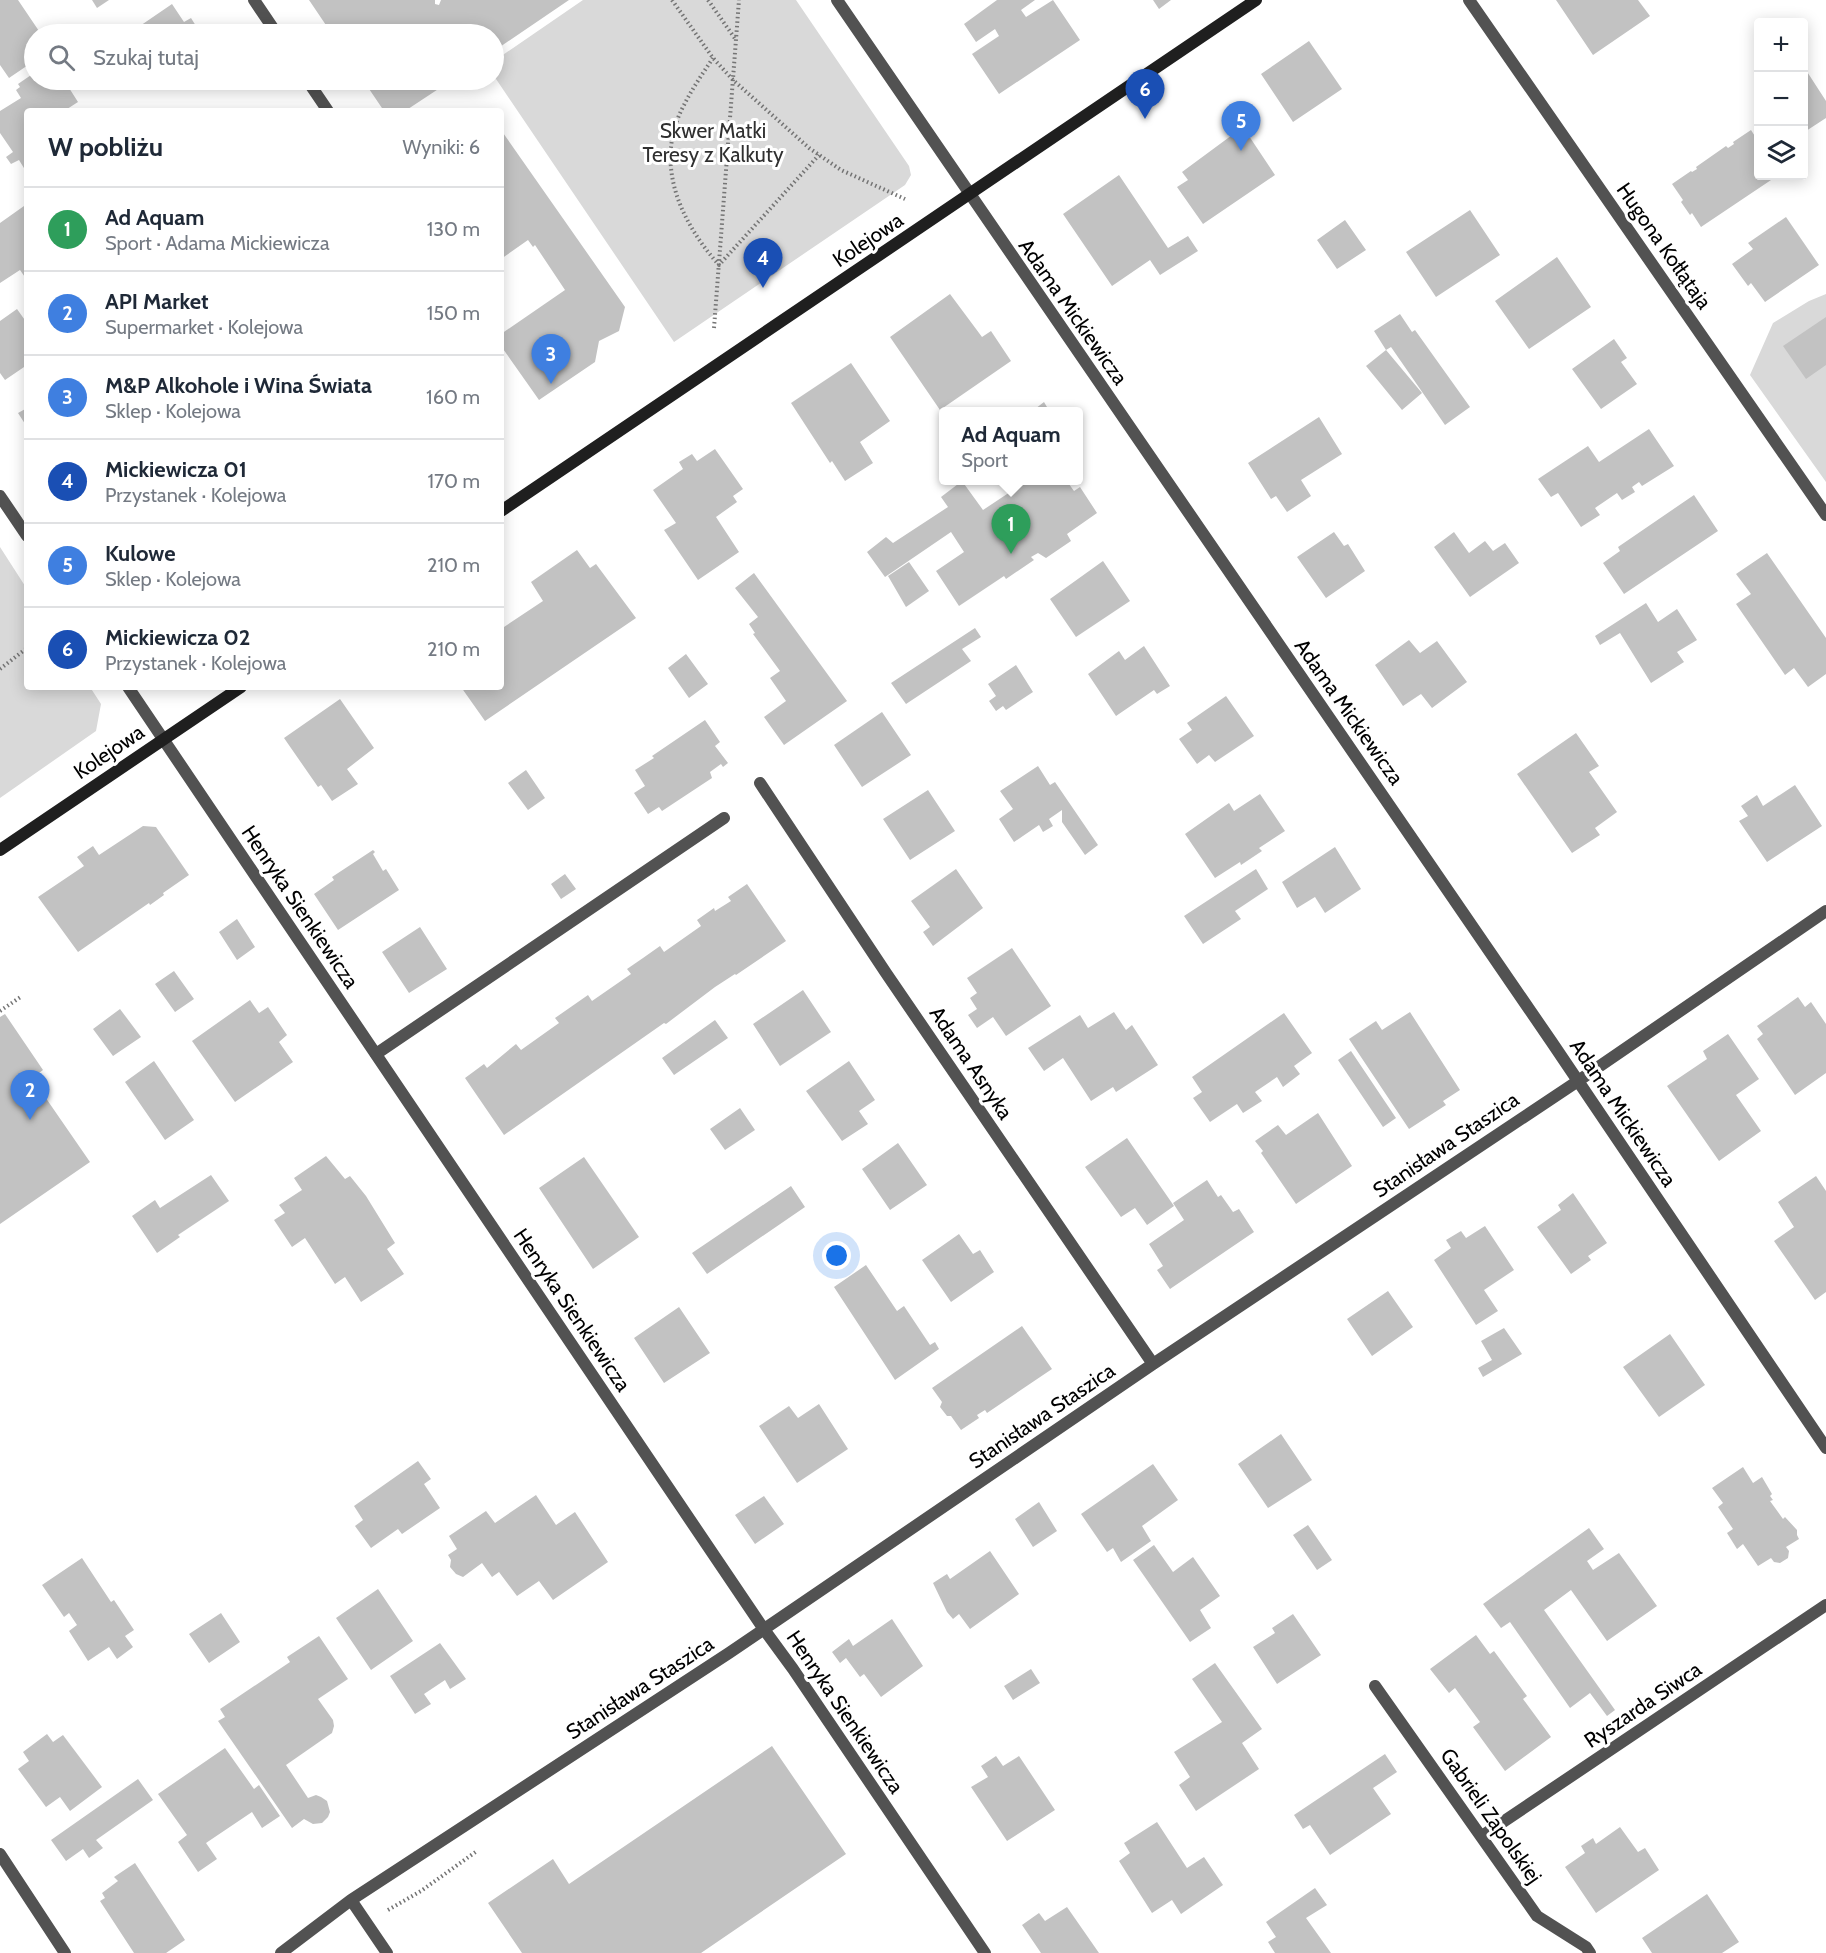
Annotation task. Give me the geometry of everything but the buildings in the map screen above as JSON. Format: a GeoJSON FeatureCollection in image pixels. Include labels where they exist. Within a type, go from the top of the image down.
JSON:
{"type":"FeatureCollection","features":[{"type":"Feature","properties":{"kind":"street"},"geometry":{"type":"LineString","coordinates":[[255,0],[271,24]]}},
{"type":"Feature","properties":{"kind":"street","name":"Adama Mickiewicza"},"geometry":{"type":"LineString","coordinates":[[837,0],[1578,1081],[1826,1448]]}},
{"type":"Feature","properties":{"kind":"street","name":"Kolejowa"},"geometry":{"type":"LineString","coordinates":[[504,509],[1256,0]]}},
{"type":"Feature","properties":{"kind":"street","name":"Hugona Kołłątaja"},"geometry":{"type":"LineString","coordinates":[[1469,0],[1826,515]]}},
{"type":"Feature","properties":{"kind":"street"},"geometry":{"type":"LineString","coordinates":[[314,90],[326,108]]}},
{"type":"Feature","properties":{"kind":"street"},"geometry":{"type":"LineString","coordinates":[[0,496],[24,532]]}},
{"type":"Feature","properties":{"kind":"street","name":"Henryka Sienkiewicza"},"geometry":{"type":"LineString","coordinates":[[130,690],[985,1953]]}},
{"type":"Feature","properties":{"kind":"street","name":"Kolejowa"},"geometry":{"type":"LineString","coordinates":[[0,850],[237,690]]}},
{"type":"Feature","properties":{"kind":"street","name":"Adama Asnyka"},"geometry":{"type":"LineString","coordinates":[[760,783],[1153,1364]]}},
{"type":"Feature","properties":{"kind":"street"},"geometry":{"type":"LineString","coordinates":[[376,1054],[724,818]]}},
{"type":"Feature","properties":{"kind":"street","name":"Stanisława Staszica"},"geometry":{"type":"LineString","coordinates":[[281,1953],[351,1900],[729,1653],[1153,1364],[1578,1081],[1826,911]]}},
{"type":"Feature","properties":{"kind":"street","name":"Ryszarda Siwca"},"geometry":{"type":"LineString","coordinates":[[1482,1836],[1826,1605]]}},
{"type":"Feature","properties":{"kind":"street","name":"Gabrieli Zapolskiej"},"geometry":{"type":"LineString","coordinates":[[1376,1686],[1537,1916],[1588,1950]]}},
{"type":"Feature","properties":{"kind":"street"},"geometry":{"type":"LineString","coordinates":[[0,1854],[65,1953]]}},
{"type":"Feature","properties":{"kind":"street"},"geometry":{"type":"LineString","coordinates":[[351,1900],[387,1953]]}},
{"type":"Feature","properties":{"kind":"path"},"geometry":{"type":"LineString","coordinates":[[672,0],[713,58],[733,80],[819,155],[841,170],[905,199]]}},
{"type":"Feature","properties":{"kind":"path"},"geometry":{"type":"LineString","coordinates":[[708,0],[736,40]]}},
{"type":"Feature","properties":{"kind":"path"},"geometry":{"type":"LineString","coordinates":[[714,328],[739,0]]}},
{"type":"Feature","properties":{"kind":"path"},"geometry":{"type":"LineString","coordinates":[[713,58],[683,106],[671,144],[670,165],[674,188],[689,226],[701,245],[719,265]]}},
{"type":"Feature","properties":{"kind":"path"},"geometry":{"type":"LineString","coordinates":[[719,265],[819,155]]}},
{"type":"Feature","properties":{"kind":"path"},"geometry":{"type":"LineString","coordinates":[[0,669],[24,650]]}},
{"type":"Feature","properties":{"kind":"path"},"geometry":{"type":"LineString","coordinates":[[0,1011],[22,996]]}},
{"type":"Feature","properties":{"kind":"green space","name":"Skwer Matki Teresy z Kalkuty"},"geometry":{"type":"Polygon","coordinates":[[[583,0],[796,0],[909,166],[911,175],[905,185],[674,342],[503,90],[504,54],[583,0]]]}},
{"type":"Feature","properties":{"kind":"green space"},"geometry":{"type":"Polygon","coordinates":[[[1826,294],[1826,482],[1750,375],[1773,323],[1809,301],[1826,294]]]}},
{"type":"Feature","properties":{"kind":"green space"},"geometry":{"type":"Polygon","coordinates":[[[0,547],[24,584],[24,690],[92,690],[101,704],[96,731],[0,798],[0,547]]]}},
{"type":"Feature","properties":{"kind":"place","name":"Mickiewicza 02"},"geometry":{"type":"Point","coordinates":[1145,119]}},
{"type":"Feature","properties":{"kind":"place","name":"Kulowe"},"geometry":{"type":"Point","coordinates":[1241,151]}},
{"type":"Feature","properties":{"kind":"place","name":"Mickiewicza 01"},"geometry":{"type":"Point","coordinates":[763,288]}},
{"type":"Feature","properties":{"kind":"place","name":"M&P Alkohole i Wina Świata"},"geometry":{"type":"Point","coordinates":[551,384]}},
{"type":"Feature","properties":{"kind":"place","name":"Ad Aquam"},"geometry":{"type":"Point","coordinates":[1011,554]}},
{"type":"Feature","properties":{"kind":"place","name":"API Market"},"geometry":{"type":"Point","coordinates":[30,1120]}}]}
